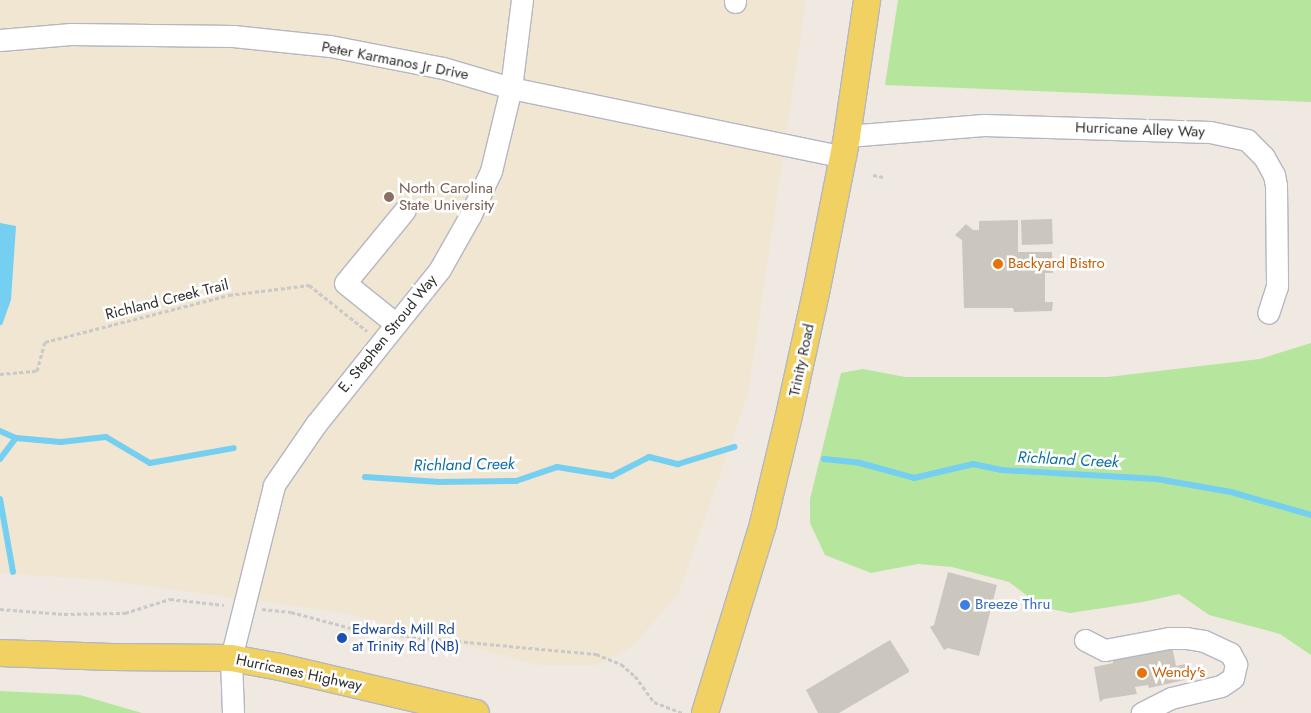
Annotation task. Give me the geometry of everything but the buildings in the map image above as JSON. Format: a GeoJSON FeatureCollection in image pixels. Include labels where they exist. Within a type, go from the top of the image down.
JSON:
{"type":"FeatureCollection","features":[{"type":"Feature","properties":{"kind":"main road","name":"Trinity Road"},"geometry":{"type":"LineString","coordinates":[[705,713],[763,524],[815,298],[845,146],[868,0]]}},
{"type":"Feature","properties":{"kind":"main road","name":"Hurricanes Highway"},"geometry":{"type":"LineString","coordinates":[[0,652],[111,657],[232,658],[280,666],[476,713]]}},
{"type":"Feature","properties":{"kind":"street","name":"E. Stephen Stroud Way"},"geometry":{"type":"LineString","coordinates":[[233,713],[232,658],[274,485],[316,424],[440,269],[470,216],[491,171],[511,88],[522,0]]}},
{"type":"Feature","properties":{"kind":"street","name":"Peter Karmanos Jr Drive"},"geometry":{"type":"LineString","coordinates":[[0,40],[71,34],[233,36],[330,46],[443,68],[511,88],[845,146]]}},
{"type":"Feature","properties":{"kind":"street","name":"Hurricane Alley Way"},"geometry":{"type":"LineString","coordinates":[[845,146],[984,125],[1210,132],[1247,140],[1264,157],[1274,175],[1276,185],[1277,286],[1268,313]]}},
{"type":"Feature","properties":{"kind":"street"},"geometry":{"type":"LineString","coordinates":[[396,324],[345,283],[405,210]]}},
{"type":"Feature","properties":{"kind":"street"},"geometry":{"type":"LineString","coordinates":[[1085,640],[1105,650],[1168,638],[1186,638],[1204,642],[1230,653],[1236,664],[1233,678],[1221,686],[1171,698],[1142,713]]}},
{"type":"Feature","properties":{"kind":"path"},"geometry":{"type":"LineString","coordinates":[[874,175],[884,177]]}},
{"type":"Feature","properties":{"kind":"path","name":"Richland Creek Trail"},"geometry":{"type":"LineString","coordinates":[[0,374],[37,371],[45,342],[229,295],[310,285],[350,318]]}},
{"type":"Feature","properties":{"kind":"path"},"geometry":{"type":"LineString","coordinates":[[0,609],[64,614],[125,613],[170,598],[202,602]]}},
{"type":"Feature","properties":{"kind":"path"},"geometry":{"type":"LineString","coordinates":[[291,612],[355,629],[412,637],[596,654],[621,664],[635,676],[654,702],[683,713]]}},
{"type":"Feature","properties":{"kind":"shaded area","name":"North Carolina State University"},"geometry":{"type":"Polygon","coordinates":[[[0,0],[806,0],[748,394],[678,595],[630,648],[597,665],[539,665],[345,613],[104,580],[0,573],[0,0]]]}},
{"type":"Feature","properties":{"kind":"green space"},"geometry":{"type":"Polygon","coordinates":[[[898,0],[1311,0],[1311,102],[885,85],[898,0]]]}},
{"type":"Feature","properties":{"kind":"green space"},"geometry":{"type":"Polygon","coordinates":[[[1311,343],[1311,655],[1280,634],[1209,615],[1179,594],[1143,602],[1070,613],[1042,607],[1009,582],[952,567],[918,564],[871,573],[825,555],[810,523],[810,499],[841,373],[863,369],[905,377],[1108,377],[1260,359],[1311,343]]]}},
{"type":"Feature","properties":{"kind":"green space"},"geometry":{"type":"Polygon","coordinates":[[[0,691],[80,695],[142,713],[0,713],[0,691]]]}},
{"type":"Feature","properties":{"kind":"water"},"geometry":{"type":"Polygon","coordinates":[[[0,223],[16,226],[11,300],[2,325],[0,325],[0,223]]]}},
{"type":"Feature","properties":{"kind":"waterway","name":"Richland Creek"},"geometry":{"type":"LineString","coordinates":[[0,431],[16,438],[61,442],[106,437],[150,463],[234,448]]}},
{"type":"Feature","properties":{"kind":"waterway"},"geometry":{"type":"LineString","coordinates":[[0,459],[16,438]]}},
{"type":"Feature","properties":{"kind":"waterway","name":"Richland Creek"},"geometry":{"type":"LineString","coordinates":[[365,477],[440,482],[516,481],[557,467],[612,476],[649,457],[678,464],[734,447]]}},
{"type":"Feature","properties":{"kind":"waterway","name":"Richland Creek"},"geometry":{"type":"LineString","coordinates":[[824,459],[860,463],[914,478],[973,464],[1001,470],[1157,479],[1231,492],[1311,515]]}},
{"type":"Feature","properties":{"kind":"waterway"},"geometry":{"type":"LineString","coordinates":[[0,499],[13,572]]}},
{"type":"Feature","properties":{"kind":"place","name":"North Carolina State University"},"geometry":{"type":"Point","coordinates":[389,197]}},
{"type":"Feature","properties":{"kind":"place","name":"Backyard Bistro"},"geometry":{"type":"Point","coordinates":[998,264]}},
{"type":"Feature","properties":{"kind":"place","name":"Breeze Thru"},"geometry":{"type":"Point","coordinates":[965,605]}},
{"type":"Feature","properties":{"kind":"place","name":"Edwards Mill Rd at Trinity Rd (NB)"},"geometry":{"type":"Point","coordinates":[342,638]}},
{"type":"Feature","properties":{"kind":"place","name":"Wendy's"},"geometry":{"type":"Point","coordinates":[1142,673]}}]}
